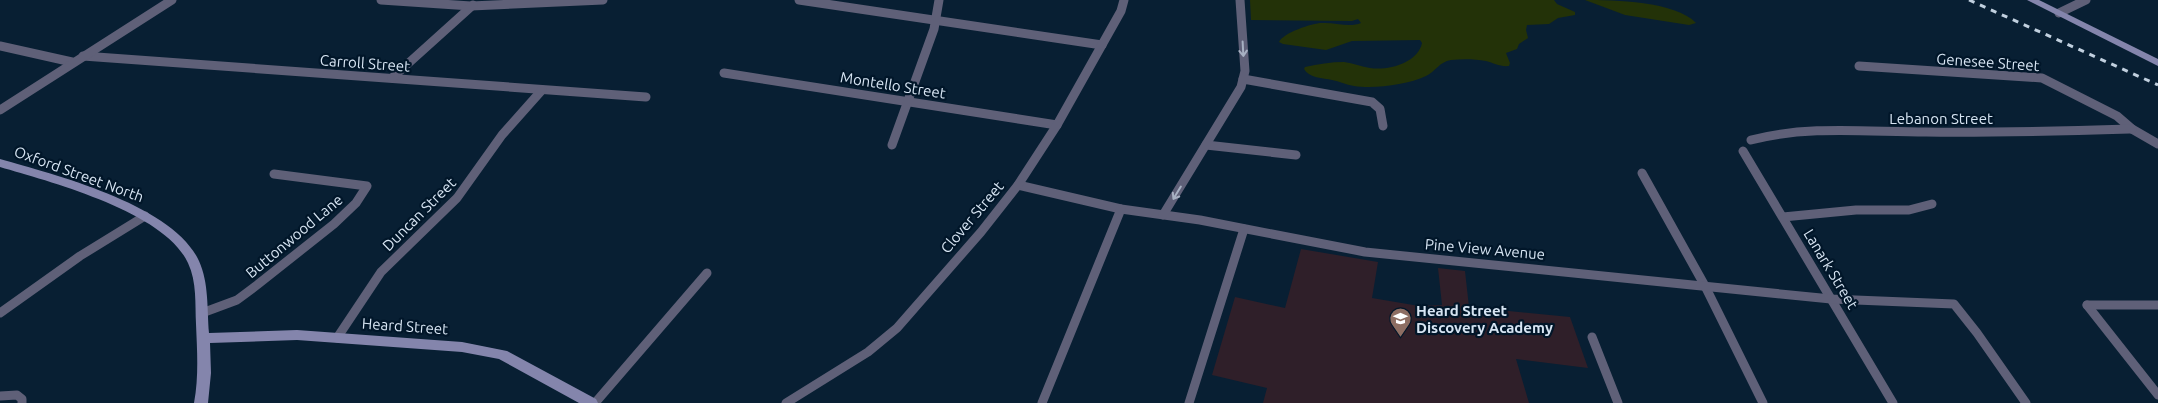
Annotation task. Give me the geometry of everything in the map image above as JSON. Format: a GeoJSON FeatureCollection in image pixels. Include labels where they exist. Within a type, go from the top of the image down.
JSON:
{"type":"FeatureCollection","features":[{"type":"Feature","properties":{"kind":"street"},"geometry":{"type":"LineString","coordinates":[[0,110],[72,62],[172,0]]}},
{"type":"Feature","properties":{"kind":"street"},"geometry":{"type":"LineString","coordinates":[[381,0],[472,6],[603,0]]}},
{"type":"Feature","properties":{"kind":"street"},"geometry":{"type":"LineString","coordinates":[[392,78],[479,0]]}},
{"type":"Feature","properties":{"kind":"street"},"geometry":{"type":"LineString","coordinates":[[799,0],[1102,45]]}},
{"type":"Feature","properties":{"kind":"street"},"geometry":{"type":"LineString","coordinates":[[892,145],[936,20],[939,0]]}},
{"type":"Feature","properties":{"kind":"street","name":"Clover Street"},"geometry":{"type":"LineString","coordinates":[[786,403],[868,352],[896,328],[980,232],[1018,185],[1057,124],[1122,11],[1124,0]]}},
{"type":"Feature","properties":{"kind":"street"},"geometry":{"type":"LineString","coordinates":[[1163,215],[1237,94],[1243,80],[1245,72],[1240,0]]}},
{"type":"Feature","properties":{"kind":"street"},"geometry":{"type":"LineString","coordinates":[[2032,0],[2158,63]]}},
{"type":"Feature","properties":{"kind":"street"},"geometry":{"type":"LineString","coordinates":[[2059,14],[2086,0]]}},
{"type":"Feature","properties":{"kind":"street"},"geometry":{"type":"LineString","coordinates":[[0,46],[72,62]]}},
{"type":"Feature","properties":{"kind":"street","name":"Carroll Street"},"geometry":{"type":"LineString","coordinates":[[83,56],[646,98]]}},
{"type":"Feature","properties":{"kind":"street","name":"Genesee Street"},"geometry":{"type":"LineString","coordinates":[[1859,66],[2042,78],[2117,116],[2132,129],[2158,144]]}},
{"type":"Feature","properties":{"kind":"street","name":"Montello Street"},"geometry":{"type":"LineString","coordinates":[[724,73],[1057,124]]}},
{"type":"Feature","properties":{"kind":"street"},"geometry":{"type":"LineString","coordinates":[[1243,80],[1372,102],[1379,105],[1382,112],[1383,126]]}},
{"type":"Feature","properties":{"kind":"street","name":"Duncan Street"},"geometry":{"type":"LineString","coordinates":[[337,338],[381,272],[456,198],[502,135],[542,90]]}},
{"type":"Feature","properties":{"kind":"street","name":"Lebanon Street"},"geometry":{"type":"LineString","coordinates":[[1751,140],[1772,135],[1816,132],[2009,132],[2132,129]]}},
{"type":"Feature","properties":{"kind":"street"},"geometry":{"type":"LineString","coordinates":[[1206,144],[1296,155]]}},
{"type":"Feature","properties":{"kind":"street","name":"Lanark Street"},"geometry":{"type":"LineString","coordinates":[[1743,151],[1892,403]]}},
{"type":"Feature","properties":{"kind":"street","name":"Oxford Street North"},"geometry":{"type":"LineString","coordinates":[[0,162],[98,196],[145,216],[174,234],[190,253],[197,274],[204,338],[206,371],[201,403]]}},
{"type":"Feature","properties":{"kind":"street","name":"Buttonwood Lane"},"geometry":{"type":"LineString","coordinates":[[202,313],[237,300],[257,286],[334,224],[356,203],[367,186],[274,174]]}},
{"type":"Feature","properties":{"kind":"street"},"geometry":{"type":"LineString","coordinates":[[1642,174],[1705,286],[1763,403]]}},
{"type":"Feature","properties":{"kind":"street","name":"Pine View Avenue"},"geometry":{"type":"LineString","coordinates":[[1018,185],[1121,209],[1244,229],[1365,252],[1831,299],[1954,304],[1977,332],[2026,403]]}},
{"type":"Feature","properties":{"kind":"street"},"geometry":{"type":"LineString","coordinates":[[1783,217],[1870,210],[1912,210],[1926,208],[1932,204]]}},
{"type":"Feature","properties":{"kind":"street"},"geometry":{"type":"LineString","coordinates":[[1042,403],[1121,209]]}},
{"type":"Feature","properties":{"kind":"street"},"geometry":{"type":"LineString","coordinates":[[0,313],[80,256],[145,216]]}},
{"type":"Feature","properties":{"kind":"street"},"geometry":{"type":"LineString","coordinates":[[1189,403],[1244,229]]}},
{"type":"Feature","properties":{"kind":"street"},"geometry":{"type":"LineString","coordinates":[[593,403],[707,273]]}},
{"type":"Feature","properties":{"kind":"street"},"geometry":{"type":"LineString","coordinates":[[2158,305],[2087,306],[2158,395]]}},
{"type":"Feature","properties":{"kind":"street","name":"Heard Street"},"geometry":{"type":"LineString","coordinates":[[204,338],[257,335],[337,338],[435,344],[484,351],[517,362],[593,403]]}},
{"type":"Feature","properties":{"kind":"street"},"geometry":{"type":"LineString","coordinates":[[1592,336],[1618,403]]}},
{"type":"Feature","properties":{"kind":"street"},"geometry":{"type":"LineString","coordinates":[[0,396],[17,395],[22,398],[22,403]]}},
{"type":"Feature","properties":{"kind":"shaded area","name":"Heard Street Discovery Academy"},"geometry":{"type":"Polygon","coordinates":[[[1301,249],[1378,262],[1372,298],[1419,306],[1442,305],[1438,268],[1465,271],[1469,307],[1570,317],[1588,368],[1516,359],[1529,403],[1263,403],[1267,388],[1212,375],[1235,297],[1285,308],[1301,249]]]}},
{"type":"Feature","properties":{"kind":"green space"},"geometry":{"type":"Polygon","coordinates":[[[1250,0],[1554,0],[1557,4],[1575,12],[1575,15],[1558,18],[1549,24],[1527,25],[1528,38],[1519,44],[1517,49],[1506,53],[1510,63],[1509,66],[1477,60],[1451,60],[1443,63],[1426,76],[1410,82],[1390,86],[1362,87],[1316,77],[1304,69],[1305,67],[1315,65],[1339,62],[1377,69],[1393,67],[1415,56],[1422,43],[1420,40],[1352,41],[1326,50],[1283,44],[1279,42],[1286,35],[1317,23],[1352,25],[1361,23],[1358,19],[1352,21],[1251,20],[1250,0]]]}},
{"type":"Feature","properties":{"kind":"green space"},"geometry":{"type":"Polygon","coordinates":[[[1585,0],[1627,1],[1659,6],[1674,10],[1696,23],[1689,25],[1625,15],[1585,0]]]}},
{"type":"Feature","properties":{"kind":"railway"},"geometry":{"type":"LineString","coordinates":[[1969,0],[2158,85]]}},
{"type":"Feature","properties":{"kind":"place","name":"Heard Street Discovery Academy"},"geometry":{"type":"Point","coordinates":[1400,338]}}]}
